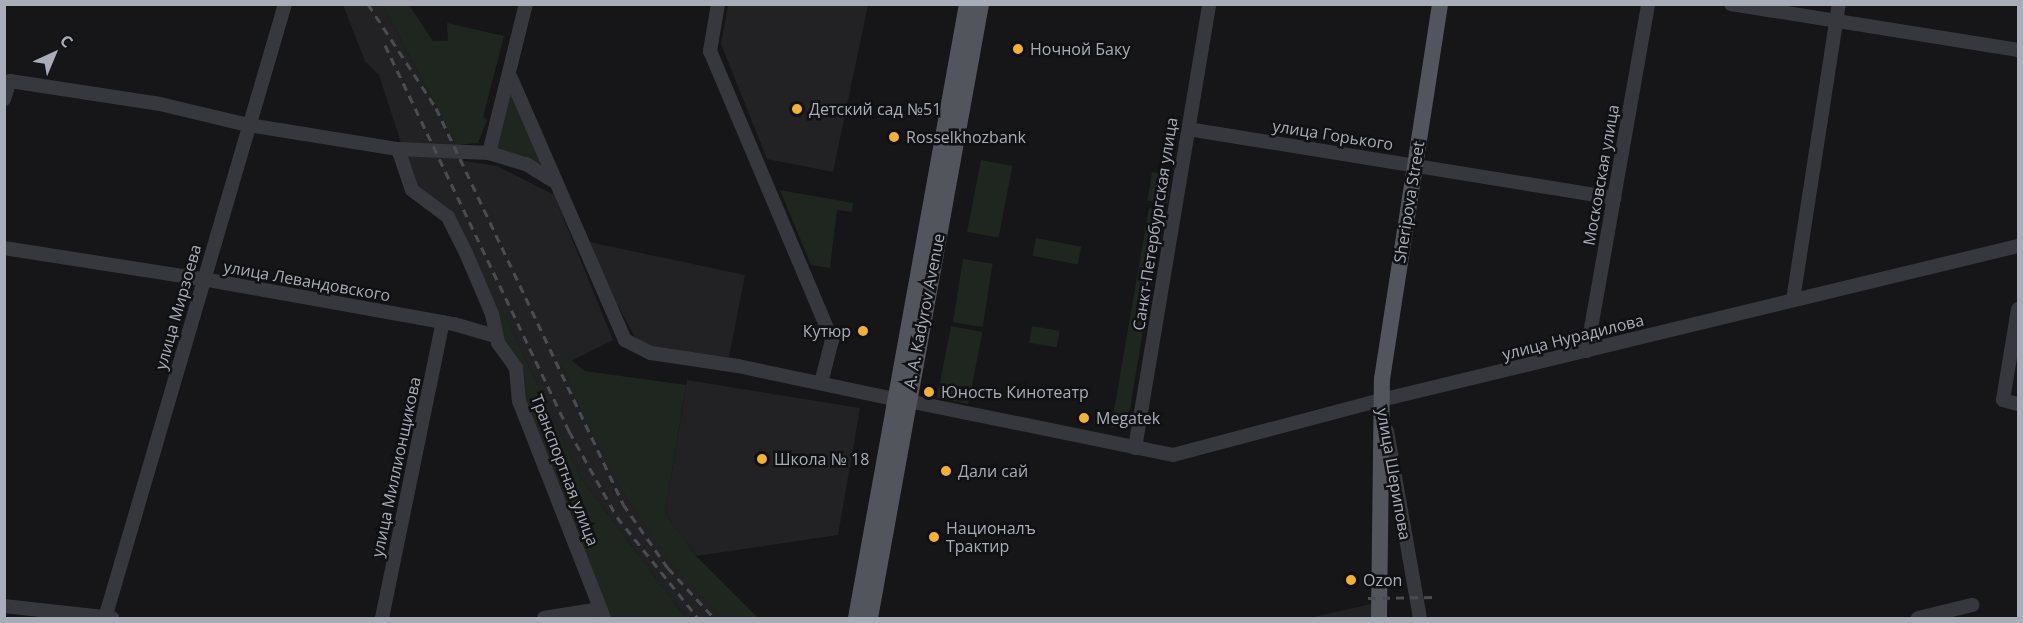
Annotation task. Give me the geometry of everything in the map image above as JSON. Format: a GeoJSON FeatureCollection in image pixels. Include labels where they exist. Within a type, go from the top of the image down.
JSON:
{"type":"FeatureCollection","features":[{"type":"Feature","properties":{"kind":"main road","name":"A. A. Kadyrov Avenue"},"geometry":{"type":"LineString","coordinates":[[870,618],[901,400],[967,4]]}},
{"type":"Feature","properties":{"kind":"main road","name":"A. A. Kadyrov Avenue"},"geometry":{"type":"LineString","coordinates":[[856,618],[981,4]]}},
{"type":"Feature","properties":{"kind":"main road","name":"Sheripova Street"},"geometry":{"type":"LineString","coordinates":[[1381,400],[1414,165],[1440,4]]}},
{"type":"Feature","properties":{"kind":"main road","name":"улица Шерипова"},"geometry":{"type":"LineString","coordinates":[[1379,618],[1381,400]]}},
{"type":"Feature","properties":{"kind":"street","name":"улица Мирзоева"},"geometry":{"type":"LineString","coordinates":[[107,618],[203,279],[285,4]]}},
{"type":"Feature","properties":{"kind":"street"},"geometry":{"type":"LineString","coordinates":[[489,153],[511,78],[526,4]]}},
{"type":"Feature","properties":{"kind":"street"},"geometry":{"type":"LineString","coordinates":[[718,4],[710,51],[832,340],[821,383]]}},
{"type":"Feature","properties":{"kind":"street","name":"Санкт-Петербургская улица"},"geometry":{"type":"LineString","coordinates":[[1135,448],[1209,4]]}},
{"type":"Feature","properties":{"kind":"street","name":"Московская улица"},"geometry":{"type":"LineString","coordinates":[[1587,351],[1648,4]]}},
{"type":"Feature","properties":{"kind":"street"},"geometry":{"type":"LineString","coordinates":[[1731,4],[2019,50]]}},
{"type":"Feature","properties":{"kind":"street"},"geometry":{"type":"LineString","coordinates":[[1793,300],[1839,4]]}},
{"type":"Feature","properties":{"kind":"street","name":"улица Нурадилова"},"geometry":{"type":"LineString","coordinates":[[511,78],[552,180],[625,340],[651,353],[821,383],[1173,455],[1381,400],[2019,246]]}},
{"type":"Feature","properties":{"kind":"street"},"geometry":{"type":"LineString","coordinates":[[4,99],[10,81],[160,104],[248,125],[398,149],[489,153],[526,164],[552,180]]}},
{"type":"Feature","properties":{"kind":"street","name":"улица Горького"},"geometry":{"type":"LineString","coordinates":[[1188,129],[1614,198]]}},
{"type":"Feature","properties":{"kind":"street","name":"Транспортная улица"},"geometry":{"type":"LineString","coordinates":[[398,149],[412,190],[448,217],[492,314],[495,336],[516,368],[519,401],[602,614]]}},
{"type":"Feature","properties":{"kind":"street","name":"улица Левандовского"},"geometry":{"type":"LineString","coordinates":[[4,248],[203,279],[443,322],[495,336]]}},
{"type":"Feature","properties":{"kind":"street"},"geometry":{"type":"LineString","coordinates":[[2019,309],[2003,400],[2019,404]]}},
{"type":"Feature","properties":{"kind":"street","name":"улица Миллионщикова"},"geometry":{"type":"LineString","coordinates":[[382,618],[443,322]]}},
{"type":"Feature","properties":{"kind":"street","name":"улица Шерипова"},"geometry":{"type":"LineString","coordinates":[[1381,400],[1420,618]]}},
{"type":"Feature","properties":{"kind":"street"},"geometry":{"type":"LineString","coordinates":[[1918,618],[1972,605]]}},
{"type":"Feature","properties":{"kind":"street"},"geometry":{"type":"LineString","coordinates":[[4,606],[107,618]]}},
{"type":"Feature","properties":{"kind":"street"},"geometry":{"type":"LineString","coordinates":[[544,618],[602,614]]}},
{"type":"Feature","properties":{"kind":"shaded area"},"geometry":{"type":"Polygon","coordinates":[[[343,5],[383,5],[464,161],[497,166],[554,195],[613,340],[561,366],[626,497],[669,560],[723,618],[686,618],[581,478],[505,315],[496,311],[451,214],[415,186],[379,75],[365,61],[343,5]]]}},
{"type":"Feature","properties":{"kind":"shaded area"},"geometry":{"type":"Polygon","coordinates":[[[383,5],[409,5],[433,41],[448,41],[447,23],[504,36],[483,117],[487,120],[478,143],[456,145],[383,5]]]}},
{"type":"Feature","properties":{"kind":"shaded area","name":"Детский сад №51"},"geometry":{"type":"Polygon","coordinates":[[[728,5],[868,5],[833,172],[767,159],[721,44],[728,5]]]}},
{"type":"Feature","properties":{"kind":"shaded area"},"geometry":{"type":"Polygon","coordinates":[[[511,78],[552,180],[489,153],[511,78]]]}},
{"type":"Feature","properties":{"kind":"shaded area"},"geometry":{"type":"Polygon","coordinates":[[[981,160],[1012,166],[998,238],[967,232],[981,160]]]}},
{"type":"Feature","properties":{"kind":"shaded area"},"geometry":{"type":"Polygon","coordinates":[[[1152,172],[1172,175],[1167,204],[1147,201],[1152,172]]]}},
{"type":"Feature","properties":{"kind":"shaded area"},"geometry":{"type":"Polygon","coordinates":[[[780,190],[853,203],[852,212],[837,210],[830,268],[811,265],[780,190]]]}},
{"type":"Feature","properties":{"kind":"shaded area"},"geometry":{"type":"Polygon","coordinates":[[[1149,208],[1160,210],[1162,215],[1130,409],[1122,423],[1111,428],[1149,208]]]}},
{"type":"Feature","properties":{"kind":"shaded area"},"geometry":{"type":"Polygon","coordinates":[[[1036,238],[1081,247],[1078,264],[1033,256],[1036,238]]]}},
{"type":"Feature","properties":{"kind":"shaded area"},"geometry":{"type":"Polygon","coordinates":[[[589,242],[745,275],[729,357],[649,347],[635,337],[600,273],[589,242]]]}},
{"type":"Feature","properties":{"kind":"shaded area"},"geometry":{"type":"Polygon","coordinates":[[[963,259],[993,264],[983,327],[953,322],[963,259]]]}},
{"type":"Feature","properties":{"kind":"shaded area"},"geometry":{"type":"Polygon","coordinates":[[[496,311],[505,315],[581,478],[686,618],[609,618],[524,400],[520,365],[500,333],[496,311]]]}},
{"type":"Feature","properties":{"kind":"shaded area"},"geometry":{"type":"Polygon","coordinates":[[[951,326],[982,332],[968,404],[937,398],[951,326]]]}},
{"type":"Feature","properties":{"kind":"shaded area"},"geometry":{"type":"Polygon","coordinates":[[[1032,326],[1060,331],[1057,348],[1029,343],[1032,326]]]}},
{"type":"Feature","properties":{"kind":"shaded area"},"geometry":{"type":"Polygon","coordinates":[[[571,360],[585,371],[686,385],[665,513],[696,556],[758,618],[723,618],[668,560],[626,497],[588,424],[561,365],[571,360]]]}},
{"type":"Feature","properties":{"kind":"shaded area","name":"Школа № 18"},"geometry":{"type":"Polygon","coordinates":[[[687,380],[860,408],[838,535],[696,556],[665,513],[687,380]]]}},
{"type":"Feature","properties":{"kind":"shaded area"},"geometry":{"type":"Polygon","coordinates":[[[1375,603],[1373,618],[1310,618],[1375,603]]]}},
{"type":"Feature","properties":{"kind":"railway"},"geometry":{"type":"LineString","coordinates":[[368,4],[436,108],[623,504],[668,568],[714,618]]}},
{"type":"Feature","properties":{"kind":"railway"},"geometry":{"type":"LineString","coordinates":[[385,45],[569,431],[617,517],[698,618]]}},
{"type":"Feature","properties":{"kind":"railway"},"geometry":{"type":"LineString","coordinates":[[1368,598],[1438,597]]}},
{"type":"Feature","properties":{"kind":"place","name":"Ночной Баку"},"geometry":{"type":"Point","coordinates":[1018,49]}},
{"type":"Feature","properties":{"kind":"place","name":"Детский сад №51"},"geometry":{"type":"Point","coordinates":[797,109]}},
{"type":"Feature","properties":{"kind":"place","name":"Rosselkhozbank"},"geometry":{"type":"Point","coordinates":[894,137]}},
{"type":"Feature","properties":{"kind":"place","name":"Кутюр"},"geometry":{"type":"Point","coordinates":[863,331]}},
{"type":"Feature","properties":{"kind":"place","name":"Юность Кинотеатр"},"geometry":{"type":"Point","coordinates":[929,392]}},
{"type":"Feature","properties":{"kind":"place","name":"Megatek"},"geometry":{"type":"Point","coordinates":[1084,418]}},
{"type":"Feature","properties":{"kind":"place","name":"Школа № 18"},"geometry":{"type":"Point","coordinates":[762,459]}},
{"type":"Feature","properties":{"kind":"place","name":"Дали сай"},"geometry":{"type":"Point","coordinates":[946,471]}},
{"type":"Feature","properties":{"kind":"place","name":"Националъ Трактир"},"geometry":{"type":"Point","coordinates":[934,537]}},
{"type":"Feature","properties":{"kind":"place","name":"Ozon"},"geometry":{"type":"Point","coordinates":[1351,580]}}]}
